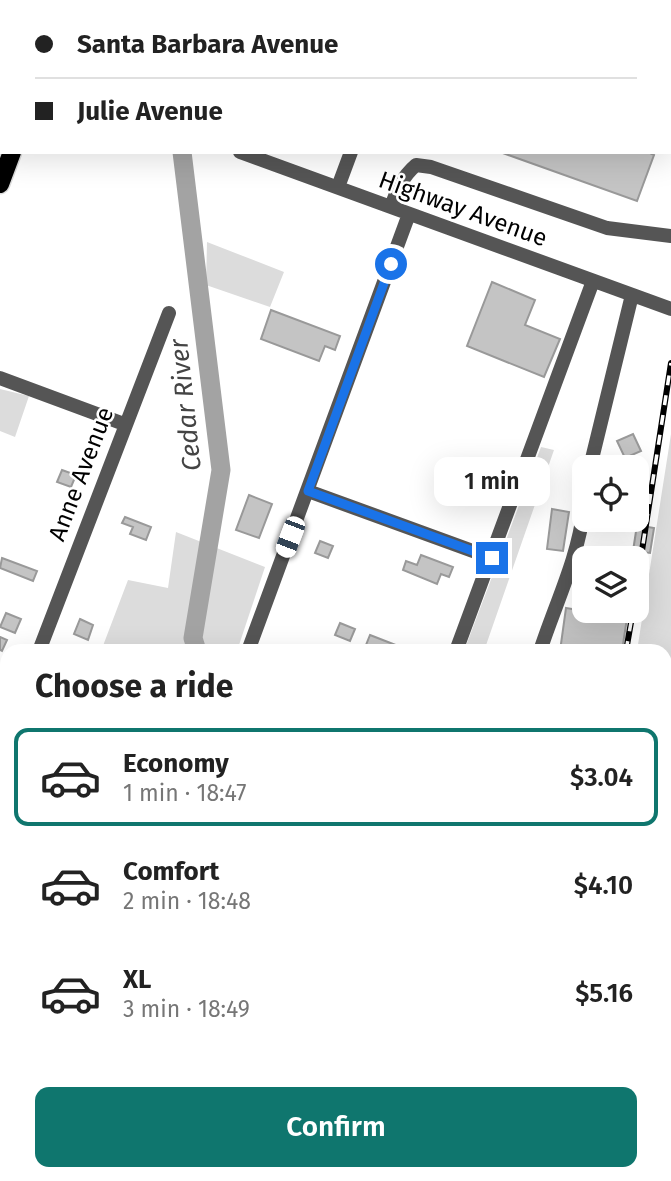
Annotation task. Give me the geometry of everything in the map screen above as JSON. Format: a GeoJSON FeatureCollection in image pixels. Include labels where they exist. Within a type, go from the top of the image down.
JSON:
{"type":"FeatureCollection","features":[{"type":"Feature","properties":{"kind":"main road"},"geometry":{"type":"LineString","coordinates":[[0,184],[11,154]]}},
{"type":"Feature","properties":{"kind":"street","name":"Highway Avenue"},"geometry":{"type":"LineString","coordinates":[[246,154],[671,309]]}},
{"type":"Feature","properties":{"kind":"street"},"geometry":{"type":"LineString","coordinates":[[338,187],[350,154]]}},
{"type":"Feature","properties":{"kind":"street"},"geometry":{"type":"LineString","coordinates":[[391,207],[401,179],[416,165],[607,228],[671,236]]}},
{"type":"Feature","properties":{"kind":"street"},"geometry":{"type":"LineString","coordinates":[[251,644],[409,214]]}},
{"type":"Feature","properties":{"kind":"street"},"geometry":{"type":"LineString","coordinates":[[459,644],[593,281]]}},
{"type":"Feature","properties":{"kind":"street"},"geometry":{"type":"LineString","coordinates":[[593,455],[632,295]]}},
{"type":"Feature","properties":{"kind":"street","name":"Anne Avenue"},"geometry":{"type":"LineString","coordinates":[[42,644],[124,424],[169,313]]}},
{"type":"Feature","properties":{"kind":"street"},"geometry":{"type":"LineString","coordinates":[[0,378],[124,424]]}},
{"type":"Feature","properties":{"kind":"street"},"geometry":{"type":"LineString","coordinates":[[308,491],[492,558]]}},
{"type":"Feature","properties":{"kind":"street"},"geometry":{"type":"LineString","coordinates":[[542,644],[561,589],[578,553],[581,532]]}},
{"type":"Feature","properties":{"kind":"shaded area"},"geometry":{"type":"Polygon","coordinates":[[[207,242],[284,272],[270,307],[206,285],[207,242]]]}},
{"type":"Feature","properties":{"kind":"shaded area"},"geometry":{"type":"Polygon","coordinates":[[[0,389],[29,396],[15,437],[0,431],[0,389]]]}},
{"type":"Feature","properties":{"kind":"shaded area"},"geometry":{"type":"Polygon","coordinates":[[[671,434],[671,644],[638,644],[641,623],[649,623],[649,574],[671,434]]]}},
{"type":"Feature","properties":{"kind":"shaded area"},"geometry":{"type":"Polygon","coordinates":[[[541,447],[554,450],[486,644],[467,644],[541,447]]]}},
{"type":"Feature","properties":{"kind":"shaded area"},"geometry":{"type":"Polygon","coordinates":[[[176,532],[265,567],[239,644],[104,644],[128,580],[168,588],[176,532]]]}},
{"type":"Feature","properties":{"kind":"building"},"geometry":{"type":"Polygon","coordinates":[[[506,154],[652,154],[654,155],[637,201],[506,154]]]}},
{"type":"Feature","properties":{"kind":"building"},"geometry":{"type":"Polygon","coordinates":[[[492,282],[535,300],[525,325],[560,339],[544,377],[467,346],[492,282]]]}},
{"type":"Feature","properties":{"kind":"building"},"geometry":{"type":"Polygon","coordinates":[[[271,310],[340,336],[335,350],[325,346],[319,361],[261,339],[271,310]]]}},
{"type":"Feature","properties":{"kind":"building"},"geometry":{"type":"Polygon","coordinates":[[[633,434],[641,451],[624,455],[617,441],[633,434]]]}},
{"type":"Feature","properties":{"kind":"building"},"geometry":{"type":"Polygon","coordinates":[[[62,470],[76,475],[71,487],[57,482],[62,470]]]}},
{"type":"Feature","properties":{"kind":"building"},"geometry":{"type":"Polygon","coordinates":[[[249,495],[272,504],[259,538],[236,530],[249,495]]]}},
{"type":"Feature","properties":{"kind":"building"},"geometry":{"type":"Polygon","coordinates":[[[552,509],[569,512],[563,551],[547,549],[552,509]]]}},
{"type":"Feature","properties":{"kind":"building"},"geometry":{"type":"Polygon","coordinates":[[[125,517],[151,527],[146,540],[130,534],[133,527],[122,523],[125,517]]]}},
{"type":"Feature","properties":{"kind":"building"},"geometry":{"type":"Polygon","coordinates":[[[649,527],[654,528],[650,553],[649,546],[634,546],[636,532],[649,532],[649,527]]]}},
{"type":"Feature","properties":{"kind":"building"},"geometry":{"type":"Polygon","coordinates":[[[320,541],[333,546],[328,558],[315,553],[320,541]]]}},
{"type":"Feature","properties":{"kind":"building"},"geometry":{"type":"Polygon","coordinates":[[[421,555],[453,567],[449,577],[441,574],[437,584],[403,570],[406,561],[417,565],[421,555]]]}},
{"type":"Feature","properties":{"kind":"building"},"geometry":{"type":"Polygon","coordinates":[[[2,558],[37,571],[33,581],[0,568],[2,558]]]}},
{"type":"Feature","properties":{"kind":"building"},"geometry":{"type":"Polygon","coordinates":[[[566,608],[572,609],[572,623],[626,623],[623,644],[561,644],[566,608]]]}},
{"type":"Feature","properties":{"kind":"building"},"geometry":{"type":"Polygon","coordinates":[[[6,613],[21,619],[15,633],[0,627],[6,613]]]}},
{"type":"Feature","properties":{"kind":"building"},"geometry":{"type":"Polygon","coordinates":[[[80,619],[93,625],[88,640],[74,634],[80,619]]]}},
{"type":"Feature","properties":{"kind":"building"},"geometry":{"type":"Polygon","coordinates":[[[340,623],[355,629],[350,641],[335,635],[340,623]]]}},
{"type":"Feature","properties":{"kind":"building"},"geometry":{"type":"Polygon","coordinates":[[[370,635],[393,644],[366,644],[370,635]]]}},
{"type":"Feature","properties":{"kind":"building"},"geometry":{"type":"Polygon","coordinates":[[[0,637],[7,640],[5,644],[0,644],[0,637]]]}},
{"type":"Feature","properties":{"kind":"waterway","name":"Cedar River"},"geometry":{"type":"LineString","coordinates":[[182,154],[221,470],[193,638],[195,644]]}},
{"type":"Feature","properties":{"kind":"railway"},"geometry":{"type":"LineString","coordinates":[[643,546],[671,363]]}},
{"type":"Feature","properties":{"kind":"railway"},"geometry":{"type":"LineString","coordinates":[[627,644],[631,623]]}},
{"type":"Feature","properties":{"kind":"route"},"geometry":{"type":"LineString","coordinates":[[391,264],[308,491],[492,558]]}}]}
